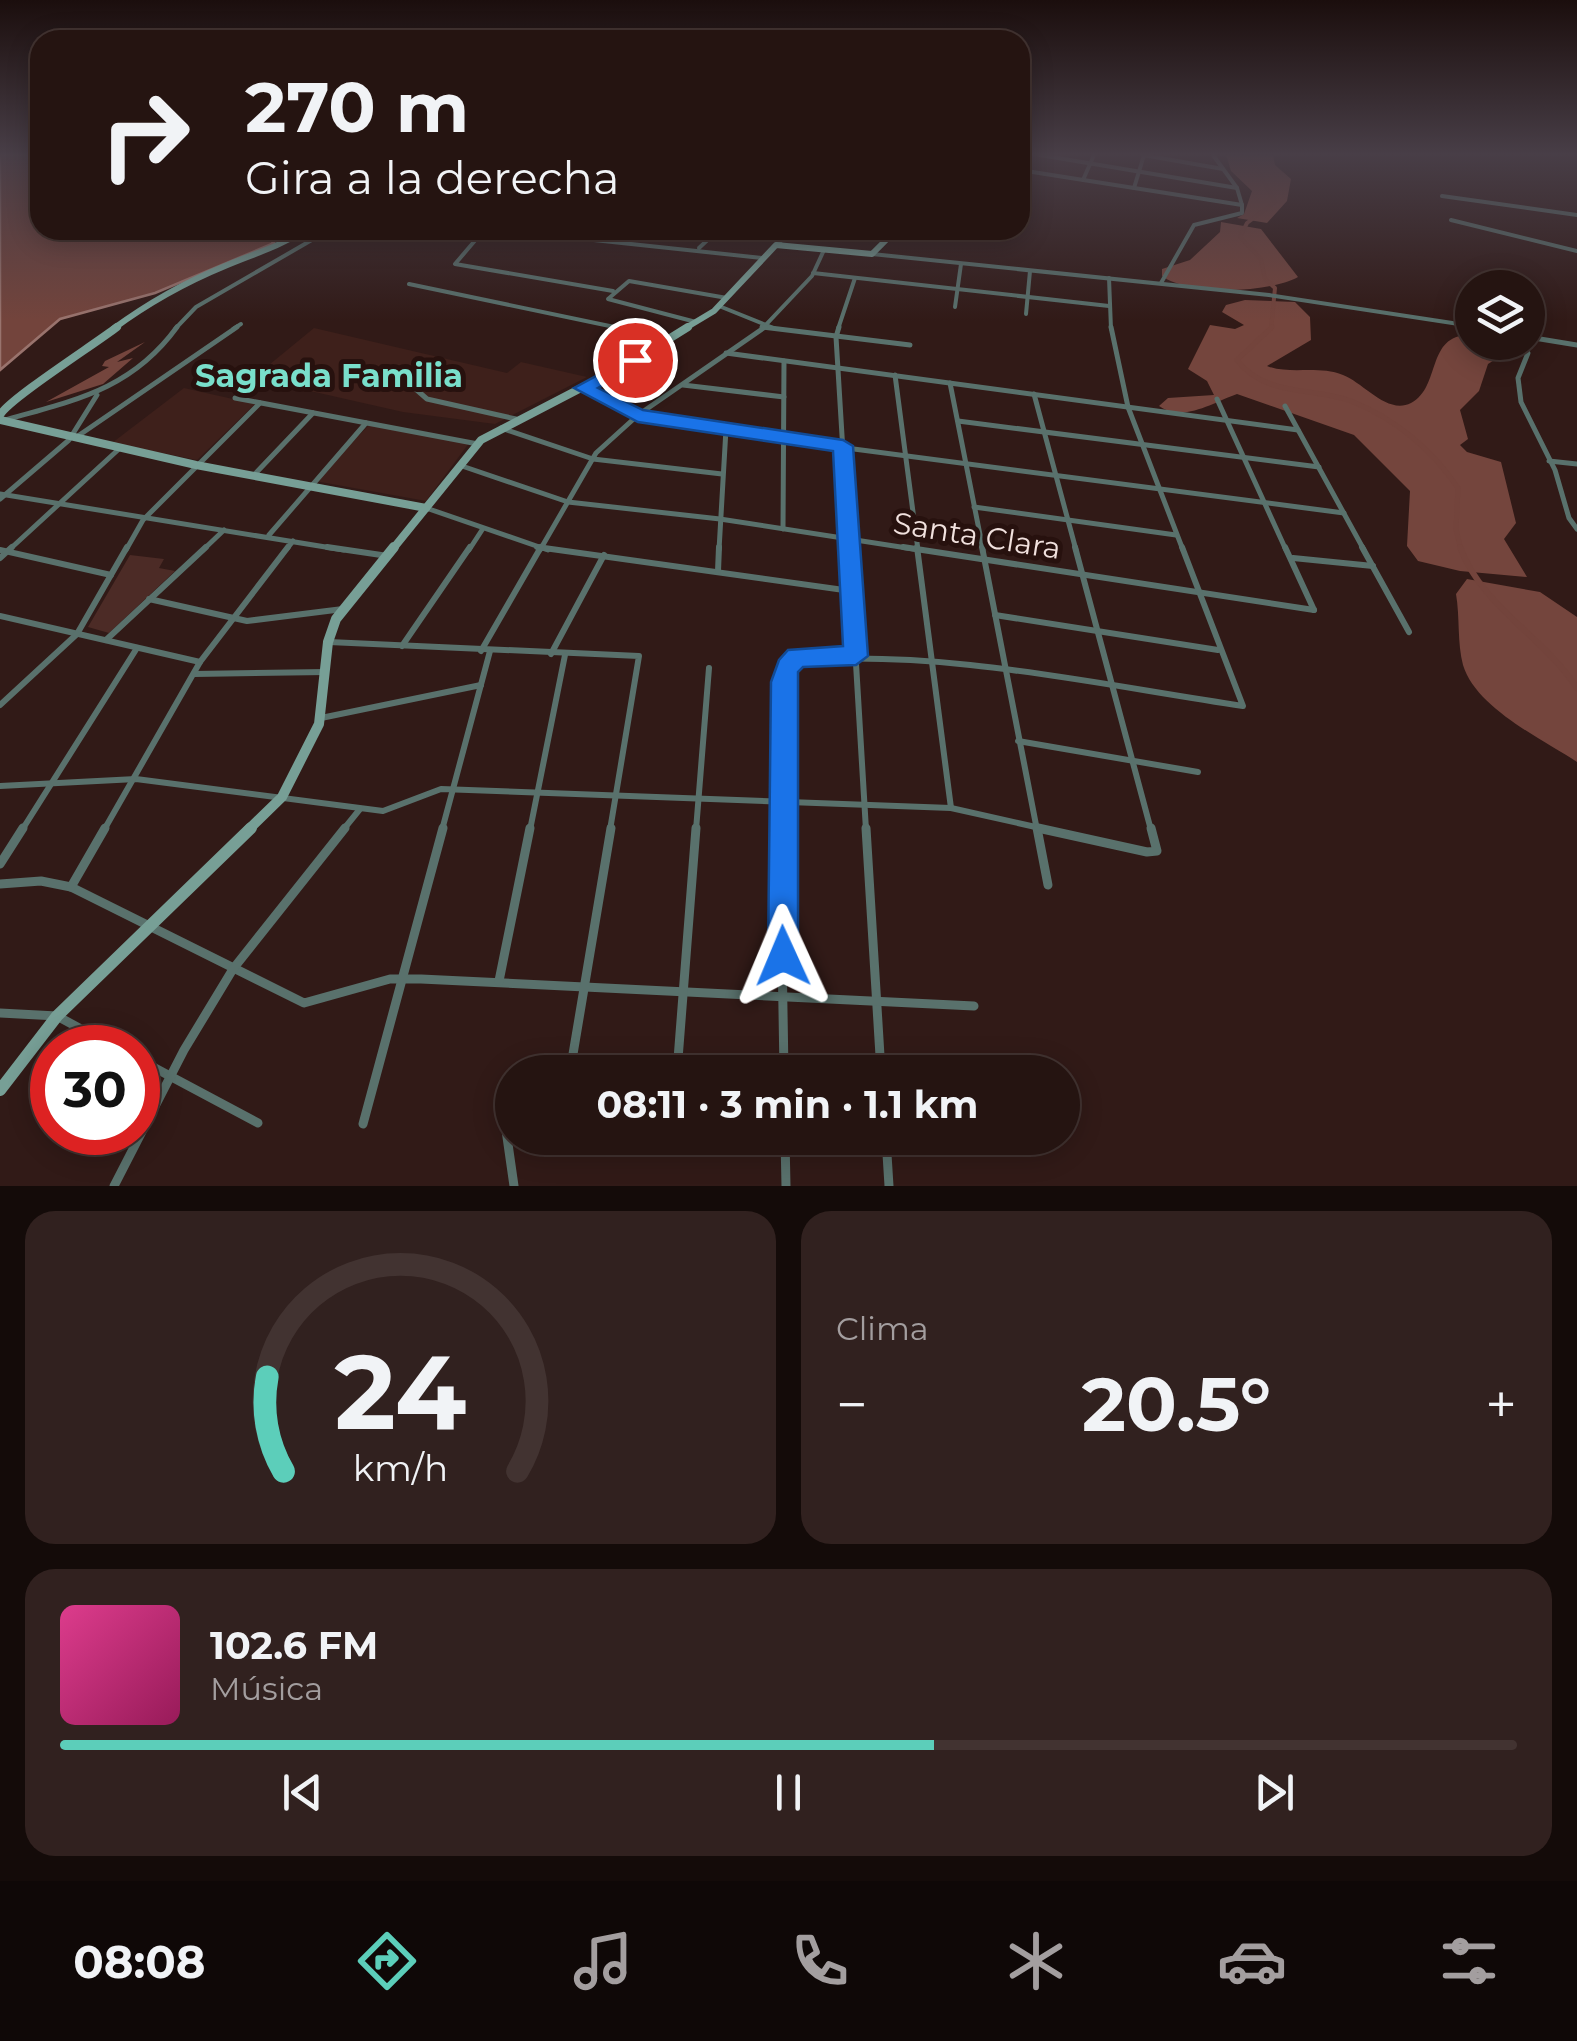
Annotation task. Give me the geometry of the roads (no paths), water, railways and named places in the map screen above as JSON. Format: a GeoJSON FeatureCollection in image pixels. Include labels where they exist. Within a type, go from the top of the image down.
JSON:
{"type":"FeatureCollection","features":[{"type":"Feature","properties":{"kind":"main road"},"geometry":{"type":"LineString","coordinates":[[290,240],[225,266],[141,308],[64,368],[6,404],[1,418],[196,465],[426,508]]}},
{"type":"Feature","properties":{"kind":"main road"},"geometry":{"type":"LineString","coordinates":[[0,1090],[56,1016],[282,797],[321,718],[328,642],[344,609],[478,444],[516,419],[584,388],[696,322],[723,302],[776,245],[869,254],[882,240]]}},
{"type":"Feature","properties":{"kind":"street"},"geometry":{"type":"LineString","coordinates":[[1161,283],[1192,226],[1202,220],[1236,216],[1242,210]]}},
{"type":"Feature","properties":{"kind":"street"},"geometry":{"type":"LineString","coordinates":[[1544,210],[1577,215]]}},
{"type":"Feature","properties":{"kind":"street"},"geometry":{"type":"LineString","coordinates":[[1450,220],[1577,251]]}},
{"type":"Feature","properties":{"kind":"street"},"geometry":{"type":"LineString","coordinates":[[1,418],[97,394],[145,366],[178,320],[196,307],[312,240]]}},
{"type":"Feature","properties":{"kind":"street"},"geometry":{"type":"LineString","coordinates":[[475,240],[455,264],[613,291]]}},
{"type":"Feature","properties":{"kind":"street"},"geometry":{"type":"LineString","coordinates":[[583,240],[699,248],[762,258]]}},
{"type":"Feature","properties":{"kind":"street"},"geometry":{"type":"LineString","coordinates":[[699,248],[707,240]]}},
{"type":"Feature","properties":{"kind":"street"},"geometry":{"type":"LineString","coordinates":[[776,245],[782,240]]}},
{"type":"Feature","properties":{"kind":"street"},"geometry":{"type":"LineString","coordinates":[[364,1124],[481,685],[485,651],[594,459],[638,416],[788,307],[824,250]]}},
{"type":"Feature","properties":{"kind":"street"},"geometry":{"type":"LineString","coordinates":[[869,254],[1286,297],[1455,323]]}},
{"type":"Feature","properties":{"kind":"street"},"geometry":{"type":"LineString","coordinates":[[955,307],[961,263]]}},
{"type":"Feature","properties":{"kind":"street"},"geometry":{"type":"LineString","coordinates":[[1026,314],[1030,270]]}},
{"type":"Feature","properties":{"kind":"street"},"geometry":{"type":"LineString","coordinates":[[812,274],[1109,306]]}},
{"type":"Feature","properties":{"kind":"street"},"geometry":{"type":"LineString","coordinates":[[855,278],[836,336],[862,804],[881,1055]]}},
{"type":"Feature","properties":{"kind":"street"},"geometry":{"type":"LineString","coordinates":[[784,1055],[781,800],[787,668],[797,658],[930,660],[1240,708],[1243,704],[1128,407],[1111,341],[1109,278]]}},
{"type":"Feature","properties":{"kind":"street"},"geometry":{"type":"LineString","coordinates":[[696,322],[612,304],[608,299],[628,281],[723,302],[764,328],[910,345]]}},
{"type":"Feature","properties":{"kind":"street"},"geometry":{"type":"LineString","coordinates":[[408,284],[667,340]]}},
{"type":"Feature","properties":{"kind":"street"},"geometry":{"type":"LineString","coordinates":[[2,496],[72,438],[242,324]]}},
{"type":"Feature","properties":{"kind":"street"},"geometry":{"type":"LineString","coordinates":[[1545,340],[1577,346]]}},
{"type":"Feature","properties":{"kind":"street"},"geometry":{"type":"LineString","coordinates":[[726,353],[1298,430]]}},
{"type":"Feature","properties":{"kind":"street"},"geometry":{"type":"LineString","coordinates":[[1526,360],[1519,372],[1518,389],[1575,526]]}},
{"type":"Feature","properties":{"kind":"street"},"geometry":{"type":"LineString","coordinates":[[783,529],[784,361]]}},
{"type":"Feature","properties":{"kind":"street"},"geometry":{"type":"LineString","coordinates":[[402,376],[426,399],[516,419]]}},
{"type":"Feature","properties":{"kind":"street"},"geometry":{"type":"LineString","coordinates":[[895,376],[902,455],[950,808]]}},
{"type":"Feature","properties":{"kind":"street"},"geometry":{"type":"LineString","coordinates":[[950,383],[1048,885]]}},
{"type":"Feature","properties":{"kind":"street"},"geometry":{"type":"LineString","coordinates":[[682,385],[784,397]]}},
{"type":"Feature","properties":{"kind":"street"},"geometry":{"type":"LineString","coordinates":[[584,388],[638,416],[784,440],[1344,513]]}},
{"type":"Feature","properties":{"kind":"street"},"geometry":{"type":"LineString","coordinates":[[72,438],[90,415],[97,394]]}},
{"type":"Feature","properties":{"kind":"street"},"geometry":{"type":"LineString","coordinates":[[0,786],[136,779],[360,809],[392,809],[434,790],[451,788],[950,808],[1156,851],[1034,394]]}},
{"type":"Feature","properties":{"kind":"street"},"geometry":{"type":"LineString","coordinates":[[235,398],[478,444]]}},
{"type":"Feature","properties":{"kind":"street"},"geometry":{"type":"LineString","coordinates":[[1217,399],[1293,558],[1373,566]]}},
{"type":"Feature","properties":{"kind":"street"},"geometry":{"type":"LineString","coordinates":[[1,702],[77,634],[144,520],[260,403]]}},
{"type":"Feature","properties":{"kind":"street"},"geometry":{"type":"LineString","coordinates":[[1285,406],[1409,632]]}},
{"type":"Feature","properties":{"kind":"street"},"geometry":{"type":"LineString","coordinates":[[253,476],[313,413]]}},
{"type":"Feature","properties":{"kind":"street"},"geometry":{"type":"LineString","coordinates":[[958,421],[1319,467]]}},
{"type":"Feature","properties":{"kind":"street"},"geometry":{"type":"LineString","coordinates":[[268,536],[366,423]]}},
{"type":"Feature","properties":{"kind":"street"},"geometry":{"type":"LineString","coordinates":[[500,428],[594,459],[722,474]]}},
{"type":"Feature","properties":{"kind":"street"},"geometry":{"type":"LineString","coordinates":[[718,571],[726,429]]}},
{"type":"Feature","properties":{"kind":"street"},"geometry":{"type":"LineString","coordinates":[[0,558],[4,550],[120,448]]}},
{"type":"Feature","properties":{"kind":"street"},"geometry":{"type":"LineString","coordinates":[[1548,460],[1577,464]]}},
{"type":"Feature","properties":{"kind":"street","name":"Santa Clara"},"geometry":{"type":"LineString","coordinates":[[458,464],[568,502],[720,519],[1314,610],[1293,558]]}},
{"type":"Feature","properties":{"kind":"street"},"geometry":{"type":"LineString","coordinates":[[2,496],[388,556]]}},
{"type":"Feature","properties":{"kind":"street"},"geometry":{"type":"LineString","coordinates":[[974,507],[1176,534]]}},
{"type":"Feature","properties":{"kind":"street"},"geometry":{"type":"LineString","coordinates":[[426,508],[542,549],[851,591]]}},
{"type":"Feature","properties":{"kind":"street"},"geometry":{"type":"LineString","coordinates":[[106,640],[225,529]]}},
{"type":"Feature","properties":{"kind":"street"},"geometry":{"type":"LineString","coordinates":[[402,646],[482,530]]}},
{"type":"Feature","properties":{"kind":"street"},"geometry":{"type":"LineString","coordinates":[[71,887],[200,662],[293,540]]}},
{"type":"Feature","properties":{"kind":"street"},"geometry":{"type":"LineString","coordinates":[[4,550],[112,575]]}},
{"type":"Feature","properties":{"kind":"street"},"geometry":{"type":"LineString","coordinates":[[551,654],[604,555]]}},
{"type":"Feature","properties":{"kind":"street"},"geometry":{"type":"LineString","coordinates":[[149,599],[247,621],[344,609]]}},
{"type":"Feature","properties":{"kind":"street"},"geometry":{"type":"LineString","coordinates":[[995,614],[1220,650]]}},
{"type":"Feature","properties":{"kind":"street"},"geometry":{"type":"LineString","coordinates":[[0,616],[200,662]]}},
{"type":"Feature","properties":{"kind":"street"},"geometry":{"type":"LineString","coordinates":[[328,642],[639,656],[573,1055]]}},
{"type":"Feature","properties":{"kind":"street"},"geometry":{"type":"LineString","coordinates":[[0,864],[137,648]]}},
{"type":"Feature","properties":{"kind":"street"},"geometry":{"type":"LineString","coordinates":[[499,981],[565,655]]}},
{"type":"Feature","properties":{"kind":"street"},"geometry":{"type":"LineString","coordinates":[[678,1055],[709,668]]}},
{"type":"Feature","properties":{"kind":"street"},"geometry":{"type":"LineString","coordinates":[[193,674],[326,672]]}},
{"type":"Feature","properties":{"kind":"street"},"geometry":{"type":"LineString","coordinates":[[321,718],[481,685]]}},
{"type":"Feature","properties":{"kind":"street"},"geometry":{"type":"LineString","coordinates":[[1018,742],[1198,772]]}},
{"type":"Feature","properties":{"kind":"street"},"geometry":{"type":"LineString","coordinates":[[114,1186],[170,1076],[233,969],[360,809]]}},
{"type":"Feature","properties":{"kind":"street"},"geometry":{"type":"LineString","coordinates":[[0,884],[40,881],[71,887],[304,1003],[402,979],[974,1006]]}},
{"type":"Feature","properties":{"kind":"street"},"geometry":{"type":"LineString","coordinates":[[0,1013],[56,1016],[73,1025]]}},
{"type":"Feature","properties":{"kind":"street"},"geometry":{"type":"LineString","coordinates":[[160,1071],[258,1123]]}},
{"type":"Feature","properties":{"kind":"street"},"geometry":{"type":"LineString","coordinates":[[510,1155],[514,1186]]}},
{"type":"Feature","properties":{"kind":"street"},"geometry":{"type":"LineString","coordinates":[[785,1155],[786,1186]]}},
{"type":"Feature","properties":{"kind":"street"},"geometry":{"type":"LineString","coordinates":[[887,1155],[890,1186]]}},
{"type":"Feature","properties":{"kind":"waterway"},"geometry":{"type":"LineString","coordinates":[[1264,210],[1247,223],[1240,237],[1261,259],[1265,279],[1275,288],[1271,328]]}},
{"type":"Feature","properties":{"kind":"waterway"},"geometry":{"type":"LineString","coordinates":[[1271,328],[1237,360],[1261,380],[1351,401],[1411,436],[1458,488],[1456,529],[1461,548]]}},
{"type":"Feature","properties":{"kind":"waterway"},"geometry":{"type":"LineString","coordinates":[[1461,548],[1483,587],[1577,688]]}},
{"type":"Feature","properties":{"kind":"district","name":"Sagrada Familia"},"geometry":{"type":"Point","coordinates":[329,376]}}]}
